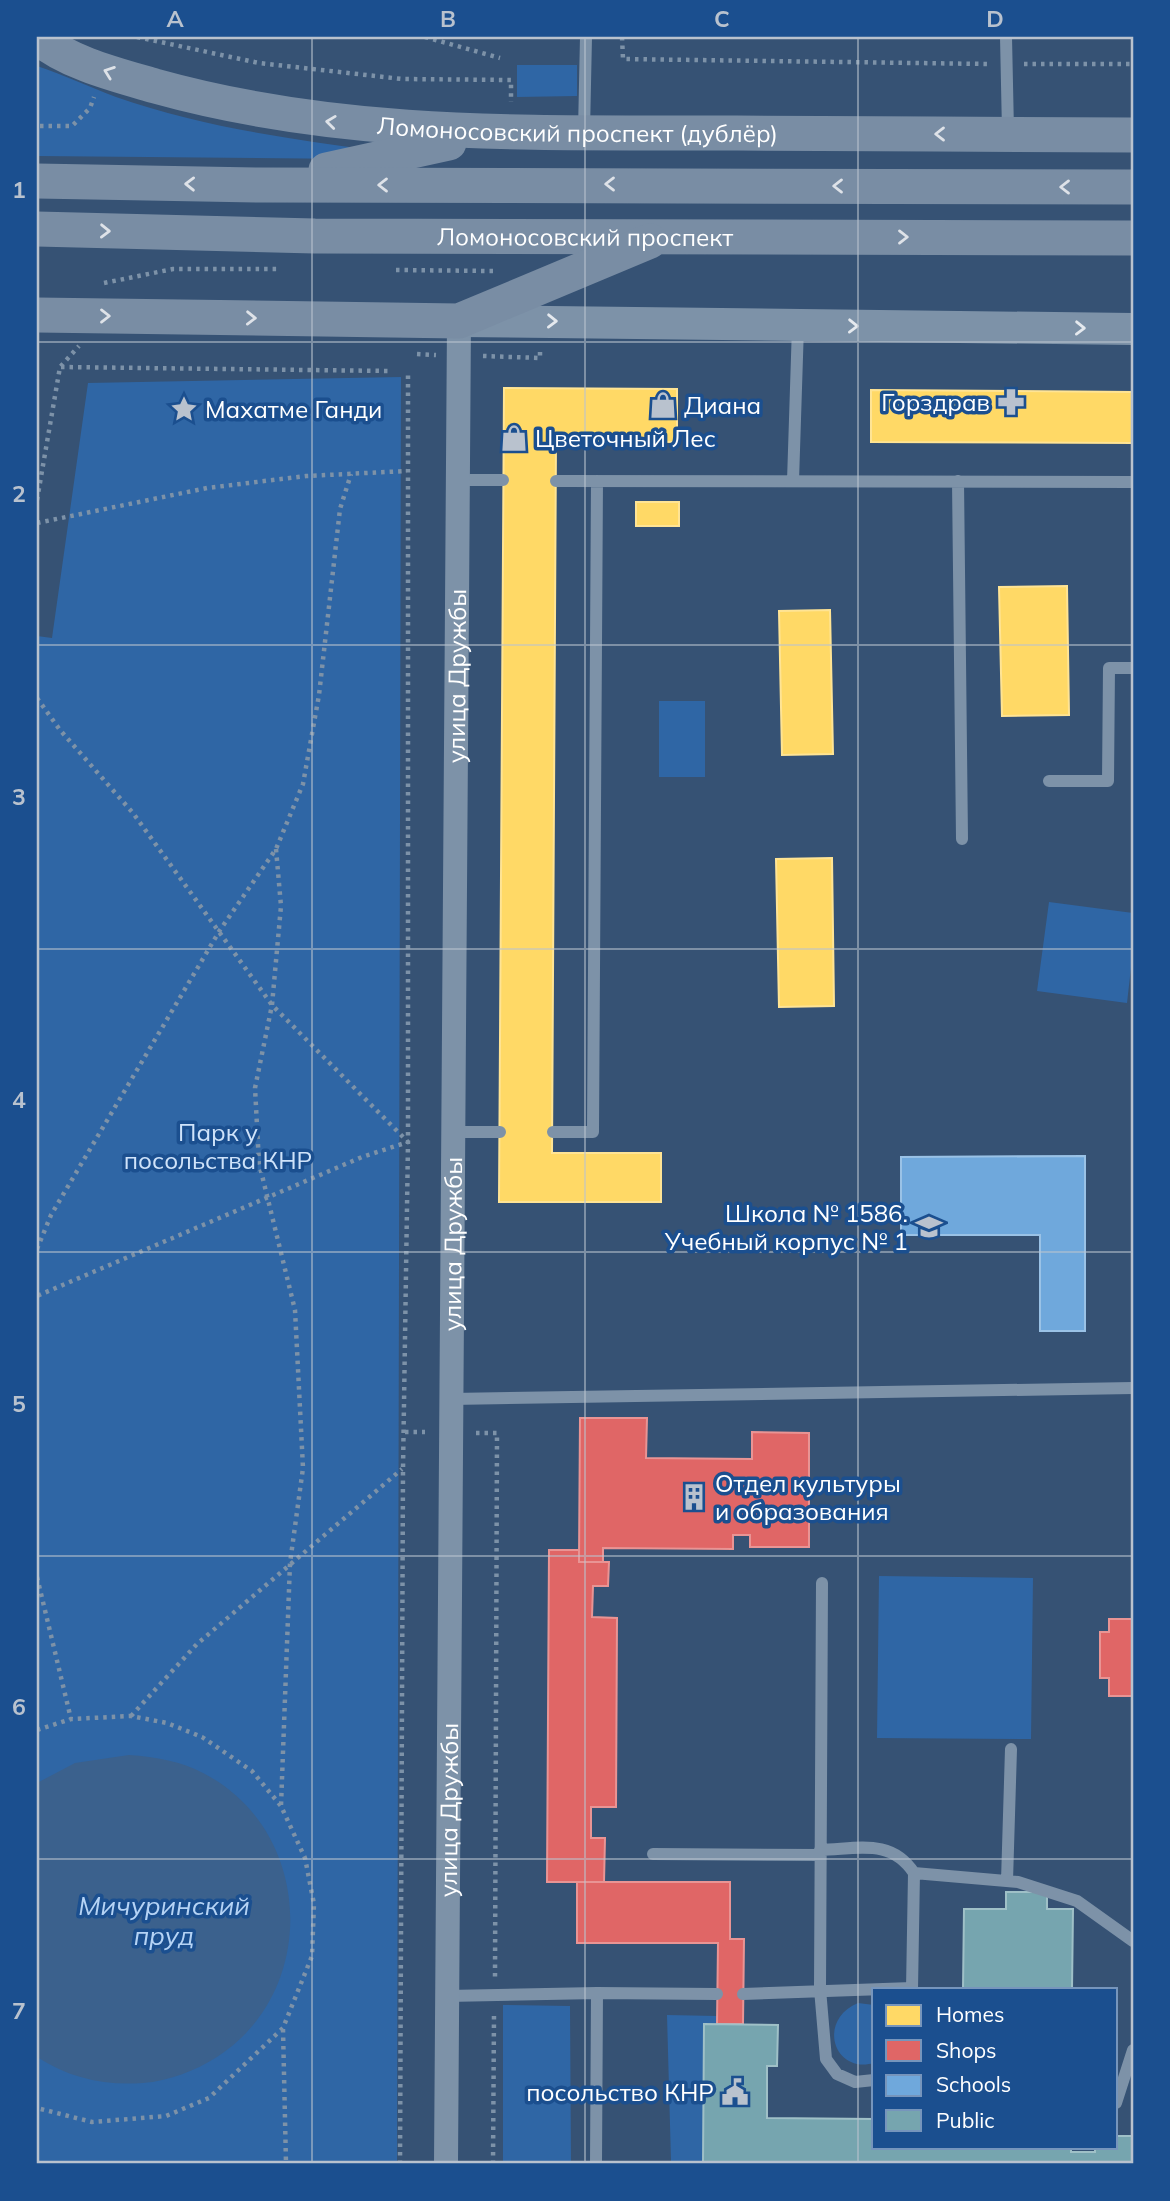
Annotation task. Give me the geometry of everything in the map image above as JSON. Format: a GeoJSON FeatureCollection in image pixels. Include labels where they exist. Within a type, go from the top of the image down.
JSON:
{"type":"FeatureCollection","features":[{"type":"Feature","properties":{"kind":"main road","name":"Ломоносовский проспект (дублёр)"},"geometry":{"type":"LineString","coordinates":[[37,37],[76,59],[105,70],[210,101],[289,117],[373,127],[584,133],[1133,135]]}},
{"type":"Feature","properties":{"kind":"main road"},"geometry":{"type":"LineString","coordinates":[[258,185],[499,132]]}},
{"type":"Feature","properties":{"kind":"main road","name":"Ломоносовский проспект"},"geometry":{"type":"LineString","coordinates":[[37,181],[258,185],[1133,187]]}},
{"type":"Feature","properties":{"kind":"main road","name":"Ломоносовский проспект"},"geometry":{"type":"LineString","coordinates":[[37,229],[315,236],[1133,238]]}},
{"type":"Feature","properties":{"kind":"main road"},"geometry":{"type":"LineString","coordinates":[[37,315],[49,313],[459,321],[663,236]]}},
{"type":"Feature","properties":{"kind":"street"},"geometry":{"type":"LineString","coordinates":[[459,321],[1133,329]]}},
{"type":"Feature","properties":{"kind":"street","name":"улица Дружбы"},"geometry":{"type":"LineString","coordinates":[[446,2164],[459,321]]}},
{"type":"Feature","properties":{"kind":"lane"},"geometry":{"type":"LineString","coordinates":[[584,133],[586,37]]}},
{"type":"Feature","properties":{"kind":"lane"},"geometry":{"type":"LineString","coordinates":[[1006,37],[1008,134]]}},
{"type":"Feature","properties":{"kind":"lane"},"geometry":{"type":"LineString","coordinates":[[793,481],[798,325]]}},
{"type":"Feature","properties":{"kind":"lane"},"geometry":{"type":"LineString","coordinates":[[459,480],[503,481]]}},
{"type":"Feature","properties":{"kind":"lane"},"geometry":{"type":"LineString","coordinates":[[556,481],[1133,482]]}},
{"type":"Feature","properties":{"kind":"lane"},"geometry":{"type":"LineString","coordinates":[[553,1132],[593,1132],[597,481]]}},
{"type":"Feature","properties":{"kind":"lane"},"geometry":{"type":"LineString","coordinates":[[958,481],[962,839]]}},
{"type":"Feature","properties":{"kind":"lane"},"geometry":{"type":"LineString","coordinates":[[1049,781],[1108,781],[1109,668],[1133,668]]}},
{"type":"Feature","properties":{"kind":"lane"},"geometry":{"type":"LineString","coordinates":[[453,1132],[500,1132]]}},
{"type":"Feature","properties":{"kind":"lane"},"geometry":{"type":"LineString","coordinates":[[452,1399],[1133,1388]]}},
{"type":"Feature","properties":{"kind":"lane"},"geometry":{"type":"LineString","coordinates":[[822,1583],[820,1989],[826,2059],[837,2074],[855,2082],[872,2080]]}},
{"type":"Feature","properties":{"kind":"lane"},"geometry":{"type":"LineString","coordinates":[[1007,1881],[1011,1749]]}},
{"type":"Feature","properties":{"kind":"lane"},"geometry":{"type":"LineString","coordinates":[[653,1854],[820,1852],[886,1848],[904,1857],[914,1872],[912,1988]]}},
{"type":"Feature","properties":{"kind":"lane"},"geometry":{"type":"LineString","coordinates":[[914,1872],[1007,1881],[1077,1901],[1133,1941]]}},
{"type":"Feature","properties":{"kind":"lane"},"geometry":{"type":"LineString","coordinates":[[743,1994],[872,1989]]}},
{"type":"Feature","properties":{"kind":"lane"},"geometry":{"type":"LineString","coordinates":[[596,2164],[597,1993]]}},
{"type":"Feature","properties":{"kind":"lane"},"geometry":{"type":"LineString","coordinates":[[447,1996],[717,1994]]}},
{"type":"Feature","properties":{"kind":"lane"},"geometry":{"type":"LineString","coordinates":[[1118,2097],[1133,2050]]}},
{"type":"Feature","properties":{"kind":"path"},"geometry":{"type":"LineString","coordinates":[[425,37],[500,58]]}},
{"type":"Feature","properties":{"kind":"path"},"geometry":{"type":"LineString","coordinates":[[622,37],[623,59],[1133,64]]}},
{"type":"Feature","properties":{"kind":"path"},"geometry":{"type":"LineString","coordinates":[[99,284],[173,269],[283,269]]}},
{"type":"Feature","properties":{"kind":"path"},"geometry":{"type":"LineString","coordinates":[[391,270],[499,271]]}},
{"type":"Feature","properties":{"kind":"path"},"geometry":{"type":"LineString","coordinates":[[37,500],[39,469],[60,367],[86,340]]}},
{"type":"Feature","properties":{"kind":"path"},"geometry":{"type":"LineString","coordinates":[[60,367],[391,371]]}},
{"type":"Feature","properties":{"kind":"path"},"geometry":{"type":"LineString","coordinates":[[400,2164],[403,1469],[408,1142],[408,371]]}},
{"type":"Feature","properties":{"kind":"path"},"geometry":{"type":"LineString","coordinates":[[37,523],[207,488],[407,471]]}},
{"type":"Feature","properties":{"kind":"path"},"geometry":{"type":"LineString","coordinates":[[37,1249],[51,1215],[220,930],[276,849],[303,784],[318,695],[340,509],[351,474]]}},
{"type":"Feature","properties":{"kind":"path"},"geometry":{"type":"LineString","coordinates":[[37,698],[60,730],[133,813],[272,1005],[408,1142]]}},
{"type":"Feature","properties":{"kind":"path"},"geometry":{"type":"LineString","coordinates":[[276,849],[281,906],[272,1005],[255,1088],[259,1163],[295,1310],[303,1468],[290,1563],[281,1806]]}},
{"type":"Feature","properties":{"kind":"path"},"geometry":{"type":"LineString","coordinates":[[37,1296],[362,1157],[408,1142]]}},
{"type":"Feature","properties":{"kind":"path"},"geometry":{"type":"LineString","coordinates":[[405,1432],[498,1433],[493,2164]]}},
{"type":"Feature","properties":{"kind":"path"},"geometry":{"type":"LineString","coordinates":[[131,1716],[197,1644],[403,1469]]}},
{"type":"Feature","properties":{"kind":"path"},"geometry":{"type":"LineString","coordinates":[[37,1577],[71,1719]]}},
{"type":"Feature","properties":{"kind":"path"},"geometry":{"type":"LineString","coordinates":[[37,1730],[71,1719],[131,1716],[167,1723],[202,1737],[252,1771],[281,1806],[305,1857],[314,1904],[312,1956],[283,2028],[286,2164]]}},
{"type":"Feature","properties":{"kind":"path"},"geometry":{"type":"LineString","coordinates":[[37,2108],[92,2122],[166,2116],[209,2098],[283,2028]]}},
{"type":"Feature","properties":{"kind":"green space"},"geometry":{"type":"Polygon","coordinates":[[[517,65],[577,65],[577,96],[517,97],[517,65]]]}},
{"type":"Feature","properties":{"kind":"green space"},"geometry":{"type":"Polygon","coordinates":[[[37,66],[116,97],[211,124],[373,150],[358,159],[37,156],[37,66]]]}},
{"type":"Feature","properties":{"kind":"green space","name":"Парк у посольства КНР"},"geometry":{"type":"Polygon","coordinates":[[[401,377],[397,2164],[37,2164],[37,636],[52,638],[88,383],[401,377]]]}},
{"type":"Feature","properties":{"kind":"green space"},"geometry":{"type":"Polygon","coordinates":[[[659,701],[705,701],[705,777],[659,777],[659,701]]]}},
{"type":"Feature","properties":{"kind":"green space"},"geometry":{"type":"Polygon","coordinates":[[[1049,902],[1133,913],[1133,950],[1127,1003],[1037,991],[1049,902]]]}},
{"type":"Feature","properties":{"kind":"green space"},"geometry":{"type":"Polygon","coordinates":[[[879,1576],[1033,1578],[1031,1739],[877,1738],[879,1576]]]}},
{"type":"Feature","properties":{"kind":"green space"},"geometry":{"type":"Polygon","coordinates":[[[858,2003],[872,2005],[872,2063],[848,2061],[835,2044],[837,2021],[845,2011],[858,2003]]]}},
{"type":"Feature","properties":{"kind":"green space"},"geometry":{"type":"Polygon","coordinates":[[[503,2005],[570,2006],[571,2164],[503,2164],[503,2005]]]}},
{"type":"Feature","properties":{"kind":"green space"},"geometry":{"type":"Polygon","coordinates":[[[667,2015],[717,2016],[717,2024],[704,2025],[703,2164],[676,2164],[671,2161],[667,2015]]]}},
{"type":"Feature","properties":{"kind":"water","name":"Мичуринский пруд"},"geometry":{"type":"Polygon","coordinates":[[[129,1755],[159,1758],[187,1766],[205,1774],[241,1800],[267,1833],[283,1871],[290,1912],[287,1953],[274,1993],[250,2028],[217,2057],[200,2067],[172,2078],[129,2084],[88,2079],[37,2057],[37,1783],[75,1763],[129,1755]]]}},
{"type":"Feature","properties":{"kind":"building: Homes"},"geometry":{"type":"Polygon","coordinates":[[[504,388],[677,389],[677,442],[556,441],[552,1153],[661,1153],[661,1202],[499,1202],[504,388]]]}},
{"type":"Feature","properties":{"kind":"building: Homes"},"geometry":{"type":"Polygon","coordinates":[[[871,390],[1133,392],[1133,443],[871,442],[871,390]]]}},
{"type":"Feature","properties":{"kind":"building: Homes"},"geometry":{"type":"Polygon","coordinates":[[[636,502],[679,502],[679,526],[636,526],[636,502]]]}},
{"type":"Feature","properties":{"kind":"building: Homes"},"geometry":{"type":"Polygon","coordinates":[[[1067,586],[1069,715],[1002,716],[999,587],[1067,586]]]}},
{"type":"Feature","properties":{"kind":"building: Homes"},"geometry":{"type":"Polygon","coordinates":[[[830,610],[833,754],[782,755],[779,611],[830,610]]]}},
{"type":"Feature","properties":{"kind":"building: Homes"},"geometry":{"type":"Polygon","coordinates":[[[832,858],[834,1006],[779,1007],[776,859],[832,858]]]}},
{"type":"Feature","properties":{"kind":"building: Shops","name":"Отдел культуры и образования"},"geometry":{"type":"Polygon","coordinates":[[[580,1418],[647,1418],[646,1458],[752,1459],[752,1432],[809,1433],[809,1547],[750,1547],[750,1535],[733,1535],[733,1549],[603,1548],[603,1562],[579,1562],[580,1418]]]}},
{"type":"Feature","properties":{"kind":"building: Shops"},"geometry":{"type":"Polygon","coordinates":[[[549,1550],[579,1550],[579,1562],[609,1562],[608,1586],[593,1586],[592,1617],[617,1618],[616,1807],[591,1807],[591,1838],[605,1838],[604,1882],[547,1882],[549,1550]]]}},
{"type":"Feature","properties":{"kind":"building: Shops"},"geometry":{"type":"Polygon","coordinates":[[[1109,1619],[1133,1619],[1133,1696],[1109,1696],[1109,1678],[1100,1678],[1100,1632],[1109,1632],[1109,1619]]]}},
{"type":"Feature","properties":{"kind":"building: Shops"},"geometry":{"type":"Polygon","coordinates":[[[577,1882],[730,1882],[730,1939],[744,1939],[743,2024],[717,2024],[718,1943],[577,1943],[577,1882]]]}},
{"type":"Feature","properties":{"kind":"building: Schools"},"geometry":{"type":"Polygon","coordinates":[[[1085,1156],[1085,1331],[1040,1331],[1040,1235],[901,1235],[901,1157],[1085,1156]]]}},
{"type":"Feature","properties":{"kind":"building: Public"},"geometry":{"type":"Polygon","coordinates":[[[1006,1892],[1047,1892],[1047,1909],[1073,1909],[1072,1988],[963,1988],[964,1909],[1006,1909],[1006,1892]]]}},
{"type":"Feature","properties":{"kind":"building: Public","name":"посольство КНР"},"geometry":{"type":"Polygon","coordinates":[[[704,2024],[778,2025],[777,2066],[767,2066],[767,2118],[872,2119],[872,2148],[1071,2148],[1071,2152],[1095,2152],[1095,2148],[1118,2148],[1118,2136],[1133,2136],[1133,2164],[703,2164],[704,2024]]]}},
{"type":"Feature","properties":{"kind":"place","name":"Горздрав"},"geometry":{"type":"Point","coordinates":[1011,402]}},
{"type":"Feature","properties":{"kind":"place","name":"Диана"},"geometry":{"type":"Point","coordinates":[663,405]}},
{"type":"Feature","properties":{"kind":"place","name":"Махатме Ганди"},"geometry":{"type":"Point","coordinates":[184,409]}},
{"type":"Feature","properties":{"kind":"place","name":"Цветочный Лес"},"geometry":{"type":"Point","coordinates":[514,438]}},
{"type":"Feature","properties":{"kind":"place","name":"Школа № 1586. Учебный корпус № 1"},"geometry":{"type":"Point","coordinates":[929,1227]}},
{"type":"Feature","properties":{"kind":"place","name":"Отдел культуры и образования"},"geometry":{"type":"Point","coordinates":[694,1497]}},
{"type":"Feature","properties":{"kind":"place","name":"посольство КНР"},"geometry":{"type":"Point","coordinates":[735,2092]}}]}
